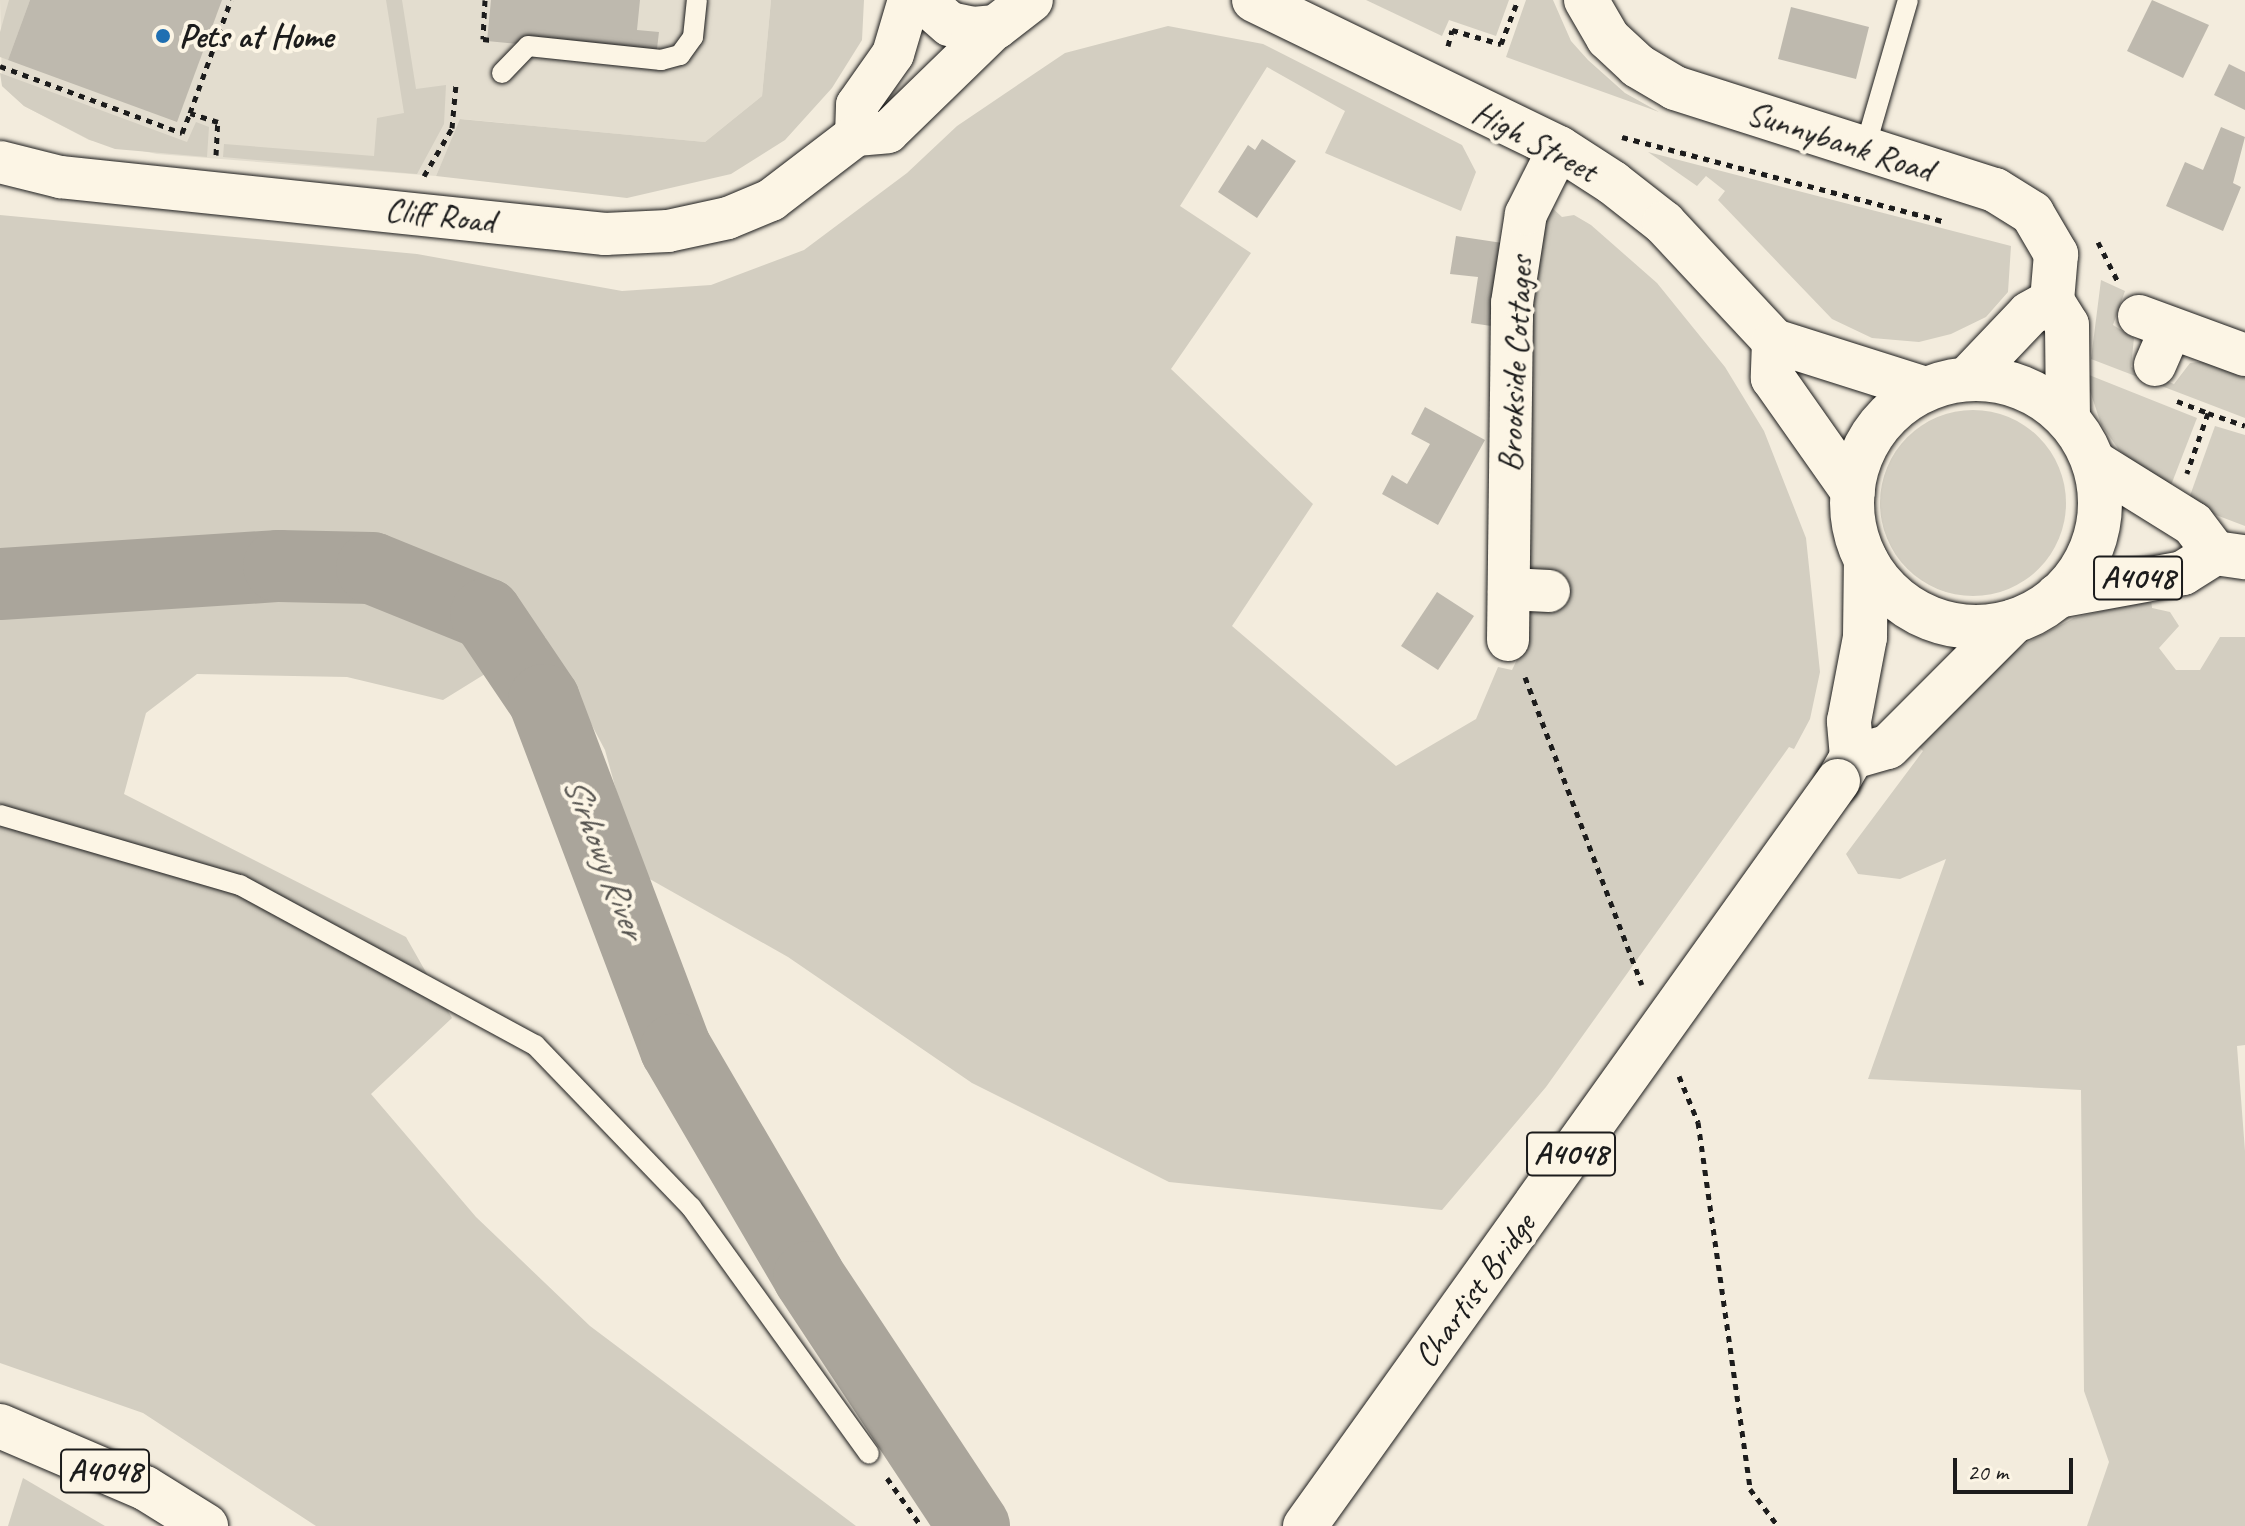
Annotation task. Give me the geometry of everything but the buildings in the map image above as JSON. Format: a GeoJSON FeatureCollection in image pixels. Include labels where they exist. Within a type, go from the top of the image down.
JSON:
{"type":"FeatureCollection","features":[{"type":"Feature","properties":{"kind":"main road"},"geometry":{"type":"LineString","coordinates":[[922,0],[950,24],[1025,9]]}},
{"type":"Feature","properties":{"kind":"main road","name":"High Street"},"geometry":{"type":"LineString","coordinates":[[1254,0],[1559,148],[1664,223],[1774,341],[1925,389]]}},
{"type":"Feature","properties":{"kind":"main road","name":"Sunnybank Road"},"geometry":{"type":"LineString","coordinates":[[1586,0],[1608,38],[1638,66],[1675,88],[1865,148],[2018,201],[2051,240],[2058,271],[2052,301],[2067,325],[2068,418]]}},
{"type":"Feature","properties":{"kind":"main road"},"geometry":{"type":"LineString","coordinates":[[1968,378],[2029,314],[2052,301]]}},
{"type":"Feature","properties":{"kind":"main road"},"geometry":{"type":"LineString","coordinates":[[1774,341],[1773,378],[1853,492]]}},
{"type":"Feature","properties":{"kind":"main road"},"geometry":{"type":"LineString","coordinates":[[1968,378],[2000,380],[2068,418],[2095,463],[2098,528],[2082,569],[2057,596],[2014,621],[1993,629],[1926,617],[1889,594],[1866,560],[1851,510],[1856,466],[1874,429],[1904,398],[1925,389],[1968,378]]}},
{"type":"Feature","properties":{"kind":"main road","name":"A4048"},"geometry":{"type":"LineString","coordinates":[[2057,596],[2183,573],[2230,555],[2193,524],[2095,463]]}},
{"type":"Feature","properties":{"kind":"main road"},"geometry":{"type":"LineString","coordinates":[[1845,769],[1849,721],[1865,637],[1866,560]]}},
{"type":"Feature","properties":{"kind":"main road"},"geometry":{"type":"LineString","coordinates":[[1845,769],[1888,747],[2014,621]]}},
{"type":"Feature","properties":{"kind":"main road","name":"Chartist Bridge"},"geometry":{"type":"LineString","coordinates":[[1305,1526],[1845,769]]}},
{"type":"Feature","properties":{"kind":"main road","name":"A4048"},"geometry":{"type":"LineString","coordinates":[[0,1426],[145,1488],[206,1526]]}},
{"type":"Feature","properties":{"kind":"street"},"geometry":{"type":"LineString","coordinates":[[856,135],[857,105],[893,54],[909,0]]}},
{"type":"Feature","properties":{"kind":"street","name":"Cliff Road"},"geometry":{"type":"LineString","coordinates":[[0,162],[60,177],[605,234],[668,231],[728,218],[771,200],[856,135],[888,132],[1025,9]]}},
{"type":"Feature","properties":{"kind":"street","name":"Brookside Cottages"},"geometry":{"type":"LineString","coordinates":[[1508,640],[1529,590],[1512,303],[1526,214],[1559,148]]}},
{"type":"Feature","properties":{"kind":"street"},"geometry":{"type":"LineString","coordinates":[[2158,351],[2245,355]]}},
{"type":"Feature","properties":{"kind":"lane"},"geometry":{"type":"LineString","coordinates":[[502,73],[528,46],[661,60],[680,55],[693,37],[697,0]]}},
{"type":"Feature","properties":{"kind":"lane"},"geometry":{"type":"LineString","coordinates":[[1865,148],[1908,0]]}},
{"type":"Feature","properties":{"kind":"lane"},"geometry":{"type":"LineString","coordinates":[[0,815],[240,885],[535,1045],[691,1207],[869,1454]]}},
{"type":"Feature","properties":{"kind":"path"},"geometry":{"type":"LineString","coordinates":[[0,66],[182,133],[231,0]]}},
{"type":"Feature","properties":{"kind":"path"},"geometry":{"type":"LineString","coordinates":[[483,49],[494,40],[483,39],[485,0]]}},
{"type":"Feature","properties":{"kind":"path"},"geometry":{"type":"LineString","coordinates":[[1444,59],[1452,30],[1501,44],[1518,0]]}},
{"type":"Feature","properties":{"kind":"path"},"geometry":{"type":"LineString","coordinates":[[421,182],[452,128],[456,84]]}},
{"type":"Feature","properties":{"kind":"path"},"geometry":{"type":"LineString","coordinates":[[190,113],[218,122],[216,164]]}},
{"type":"Feature","properties":{"kind":"path"},"geometry":{"type":"LineString","coordinates":[[1613,135],[1956,225]]}},
{"type":"Feature","properties":{"kind":"path"},"geometry":{"type":"LineString","coordinates":[[2158,351],[2208,413],[2245,426]]}},
{"type":"Feature","properties":{"kind":"path"},"geometry":{"type":"LineString","coordinates":[[2182,485],[2208,413]]}},
{"type":"Feature","properties":{"kind":"path"},"geometry":{"type":"LineString","coordinates":[[869,1454],[921,1526]]}},
{"type":"Feature","properties":{"kind":"shaded area"},"geometry":{"type":"Polygon","coordinates":[[[0,0],[771,0],[762,96],[705,142],[461,119],[436,176],[157,154],[89,140],[24,106],[2,86],[0,0]]]}},
{"type":"Feature","properties":{"kind":"shaded area"},"geometry":{"type":"Polygon","coordinates":[[[9,0],[30,0],[8,60],[0,57],[0,32],[9,0]]]}},
{"type":"Feature","properties":{"kind":"shaded area"},"geometry":{"type":"Polygon","coordinates":[[[386,0],[402,0],[416,89],[446,85],[444,124],[417,174],[223,157],[224,144],[374,156],[377,118],[404,113],[386,0]]]}},
{"type":"Feature","properties":{"kind":"shaded area"},"geometry":{"type":"Polygon","coordinates":[[[771,0],[864,0],[862,40],[832,88],[785,140],[731,174],[627,198],[436,176],[460,119],[705,142],[762,96],[771,0]]]}},
{"type":"Feature","properties":{"kind":"shaded area"},"geometry":{"type":"Polygon","coordinates":[[[1366,0],[1509,0],[1496,36],[1449,20],[1442,36],[1366,0]]]}},
{"type":"Feature","properties":{"kind":"shaded area"},"geometry":{"type":"Polygon","coordinates":[[[1526,0],[1553,0],[1571,41],[1588,60],[1625,93],[1659,112],[1506,57],[1526,0]]]}},
{"type":"Feature","properties":{"kind":"shaded area"},"geometry":{"type":"Polygon","coordinates":[[[1168,26],[1263,44],[1462,145],[1476,172],[1461,211],[1325,153],[1345,111],[1267,67],[1180,206],[1251,253],[1171,369],[1313,504],[1232,626],[1396,766],[1476,719],[1498,667],[1512,670],[1524,645],[1530,312],[1536,240],[1550,206],[1562,217],[1574,215],[1591,225],[1657,283],[1725,367],[1764,431],[1806,538],[1820,672],[1810,719],[1794,749],[1789,747],[1546,1087],[1442,1210],[1169,1182],[972,1083],[788,957],[639,873],[605,750],[545,637],[443,700],[347,677],[197,674],[146,713],[124,794],[406,937],[452,1018],[371,1094],[476,1217],[590,1326],[856,1526],[316,1526],[143,1413],[0,1363],[0,215],[417,254],[622,291],[711,285],[804,250],[907,173],[957,126],[1065,53],[1168,26]]]}},
{"type":"Feature","properties":{"kind":"shaded area"},"geometry":{"type":"Polygon","coordinates":[[[0,73],[187,142],[196,122],[209,127],[207,157],[115,149],[90,140],[24,106],[2,86],[0,73]]]}},
{"type":"Feature","properties":{"kind":"shaded area"},"geometry":{"type":"Polygon","coordinates":[[[1648,152],[2011,246],[2008,292],[1986,317],[1951,334],[1919,342],[1872,338],[1832,319],[1718,200],[1725,191],[1706,176],[1697,186],[1648,152]]]}},
{"type":"Feature","properties":{"kind":"shaded area"},"geometry":{"type":"Polygon","coordinates":[[[2101,280],[2125,291],[2113,325],[2134,338],[2131,367],[2174,384],[2190,363],[2206,361],[2245,375],[2245,418],[2091,359],[2101,280]]]}},
{"type":"Feature","properties":{"kind":"shaded area"},"geometry":{"type":"Polygon","coordinates":[[[2084,373],[2197,418],[2168,493],[2119,450],[2101,424],[2084,373]]]}},
{"type":"Feature","properties":{"kind":"shaded area"},"geometry":{"type":"Polygon","coordinates":[[[1973,410],[2009,417],[2039,437],[2059,467],[2066,503],[2059,539],[2039,569],[2009,589],[1973,596],[1937,589],[1907,569],[1887,539],[1880,503],[1887,467],[1907,437],[1937,417],[1973,410]]]}},
{"type":"Feature","properties":{"kind":"shaded area"},"geometry":{"type":"Polygon","coordinates":[[[2215,426],[2245,435],[2245,526],[2187,504],[2215,426]]]}},
{"type":"Feature","properties":{"kind":"shaded area"},"geometry":{"type":"Polygon","coordinates":[[[2151,599],[2152,608],[2170,612],[2179,626],[2159,648],[2176,670],[2200,670],[2220,637],[2245,637],[2245,1045],[2237,1046],[2245,1151],[2245,1526],[2087,1526],[2109,1462],[2084,1391],[2081,1090],[1868,1079],[1946,859],[1900,879],[1858,874],[1846,854],[1923,751],[1913,741],[1964,691],[2025,644],[2074,618],[2151,599]]]}},
{"type":"Feature","properties":{"kind":"shaded area"},"geometry":{"type":"Polygon","coordinates":[[[23,1478],[105,1526],[8,1526],[23,1478]]]}},
{"type":"Feature","properties":{"kind":"waterway","name":"Sirhowy River"},"geometry":{"type":"LineString","coordinates":[[0,584],[279,566],[372,568],[486,614],[544,700],[676,1049],[809,1277],[974,1526]]}},
{"type":"Feature","properties":{"kind":"place","name":"Pets at Home"},"geometry":{"type":"Point","coordinates":[163,36]}}]}
